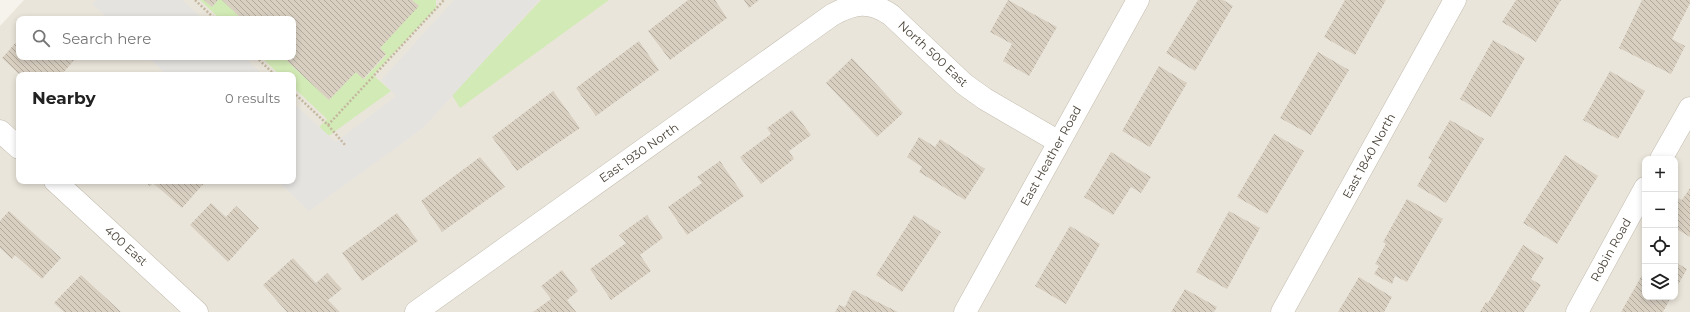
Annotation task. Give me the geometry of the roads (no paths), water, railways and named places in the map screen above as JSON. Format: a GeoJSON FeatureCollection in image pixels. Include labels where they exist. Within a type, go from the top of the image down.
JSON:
{"type":"FeatureCollection","features":[{"type":"Feature","properties":{"kind":"street","name":"East Heather Road"},"geometry":{"type":"LineString","coordinates":[[965,312],[1138,0]]}},
{"type":"Feature","properties":{"kind":"street","name":"East 1840 North"},"geometry":{"type":"LineString","coordinates":[[1282,312],[1455,0]]}},
{"type":"Feature","properties":{"kind":"street","name":"North 500 East"},"geometry":{"type":"LineString","coordinates":[[868,5],[883,9],[964,84],[985,99],[1059,142]]}},
{"type":"Feature","properties":{"kind":"street","name":"East 1930 North"},"geometry":{"type":"LineString","coordinates":[[416,312],[832,15],[849,7],[868,5]]}},
{"type":"Feature","properties":{"kind":"street"},"geometry":{"type":"LineString","coordinates":[[1663,156],[1690,108]]}},
{"type":"Feature","properties":{"kind":"street"},"geometry":{"type":"LineString","coordinates":[[0,131],[16,145]]}},
{"type":"Feature","properties":{"kind":"street","name":"400 East"},"geometry":{"type":"LineString","coordinates":[[58,184],[197,312]]}},
{"type":"Feature","properties":{"kind":"street","name":"Robin Road"},"geometry":{"type":"LineString","coordinates":[[1577,312],[1643,192]]}}]}
